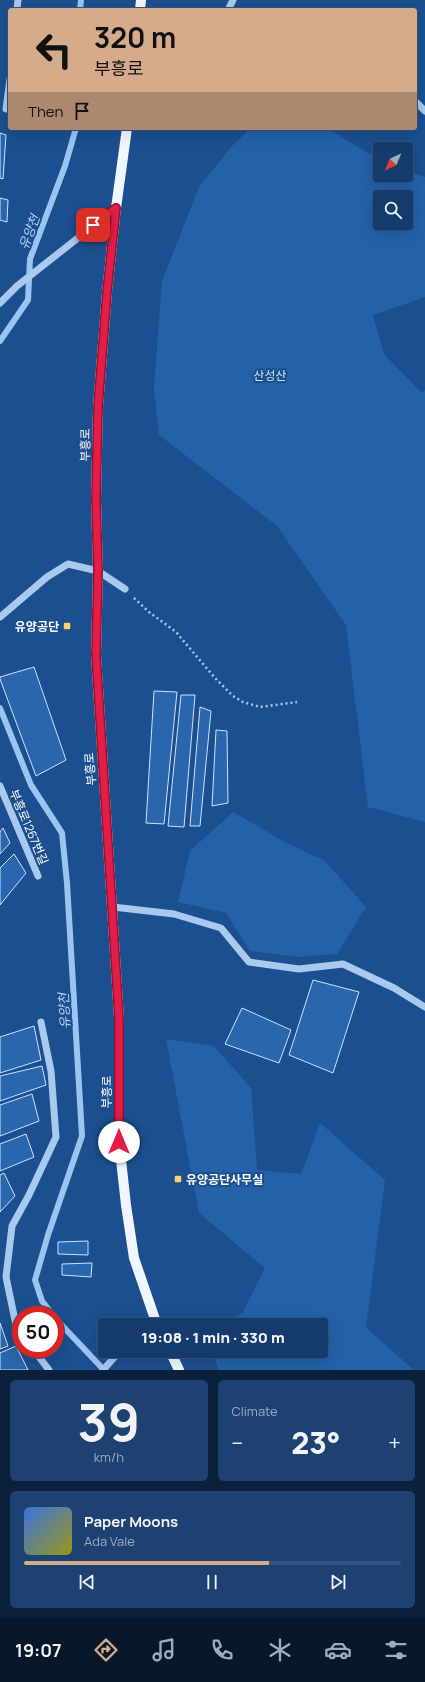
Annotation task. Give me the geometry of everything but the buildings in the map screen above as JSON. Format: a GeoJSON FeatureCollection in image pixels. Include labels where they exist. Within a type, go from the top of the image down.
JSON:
{"type":"FeatureCollection","features":[{"type":"Feature","properties":{"kind":"main road","name":"부흥로"},"geometry":{"type":"LineString","coordinates":[[127,130],[116,208],[107,292],[98,407],[96,499],[98,571],[96,655],[119,1018],[119,1142],[134,1258],[155,1318]]}},
{"type":"Feature","properties":{"kind":"main road"},"geometry":{"type":"LineString","coordinates":[[173,1358],[179,1370]]}},
{"type":"Feature","properties":{"kind":"lane"},"geometry":{"type":"LineString","coordinates":[[5,109],[8,91]]}},
{"type":"Feature","properties":{"kind":"lane"},"geometry":{"type":"LineString","coordinates":[[417,103],[425,111]]}},
{"type":"Feature","properties":{"kind":"lane"},"geometry":{"type":"LineString","coordinates":[[0,303],[17,286],[116,208]]}},
{"type":"Feature","properties":{"kind":"lane"},"geometry":{"type":"LineString","coordinates":[[0,617],[47,577],[68,564],[98,571],[125,589]]}},
{"type":"Feature","properties":{"kind":"lane","name":"부흥로1267번길"},"geometry":{"type":"LineString","coordinates":[[0,786],[38,876]]}},
{"type":"Feature","properties":{"kind":"lane"},"geometry":{"type":"LineString","coordinates":[[112,907],[174,914],[221,928],[249,962],[299,969],[343,964],[394,988],[425,1007]]}},
{"type":"Feature","properties":{"kind":"lane"},"geometry":{"type":"LineString","coordinates":[[12,1306],[6,1277],[12,1226],[29,1195],[56,1137],[51,1071],[42,1022]]}},
{"type":"Feature","properties":{"kind":"lane"},"geometry":{"type":"LineString","coordinates":[[40,1358],[49,1370]]}},
{"type":"Feature","properties":{"kind":"lane"},"geometry":{"type":"LineString","coordinates":[[103,1370],[114,1358]]}},
{"type":"Feature","properties":{"kind":"path"},"geometry":{"type":"LineString","coordinates":[[125,589],[149,612],[176,632],[215,678],[233,696],[243,702],[260,707],[297,702]]}},
{"type":"Feature","properties":{"kind":"green space","name":"산성산"},"geometry":{"type":"Polygon","coordinates":[[[249,130],[329,130],[373,156],[373,182],[413,182],[413,173],[425,177],[425,297],[373,315],[384,354],[422,393],[425,390],[425,822],[368,807],[346,625],[277,526],[159,435],[154,387],[162,281],[199,187],[232,146],[249,130]]]}},
{"type":"Feature","properties":{"kind":"green space"},"geometry":{"type":"Polygon","coordinates":[[[233,812],[285,842],[325,861],[366,907],[337,954],[297,957],[250,951],[226,913],[178,902],[190,851],[233,812]]]}},
{"type":"Feature","properties":{"kind":"green space"},"geometry":{"type":"Polygon","coordinates":[[[166,1039],[214,1046],[251,1088],[257,1170],[301,1174],[320,1123],[385,1180],[366,1328],[414,1370],[219,1370],[215,1358],[328,1358],[328,1318],[232,1318],[243,1312],[265,1268],[199,1213],[166,1039]]]}},
{"type":"Feature","properties":{"kind":"waterway","name":"유양천"},"geometry":{"type":"LineString","coordinates":[[80,8],[81,0]]}},
{"type":"Feature","properties":{"kind":"waterway","name":"유양천"},"geometry":{"type":"LineString","coordinates":[[0,341],[28,300],[30,259],[65,166],[75,130]]}},
{"type":"Feature","properties":{"kind":"waterway","name":"유양천"},"geometry":{"type":"LineString","coordinates":[[0,708],[31,785],[62,833],[67,883],[82,1136],[48,1235],[35,1280],[42,1301],[46,1306]]}},
{"type":"Feature","properties":{"kind":"waterway","name":"유양천"},"geometry":{"type":"LineString","coordinates":[[64,1328],[104,1370]]}},
{"type":"Feature","properties":{"kind":"place","name":"유양공단"},"geometry":{"type":"Point","coordinates":[67,626]}},
{"type":"Feature","properties":{"kind":"place","name":"유양공단사무실"},"geometry":{"type":"Point","coordinates":[178,1179]}},
{"type":"Feature","properties":{"kind":"route"},"geometry":{"type":"LineString","coordinates":[[93,225],[116,208],[107,292],[98,407],[96,499],[98,571],[96,655],[119,1018],[119,1142]]}}]}
